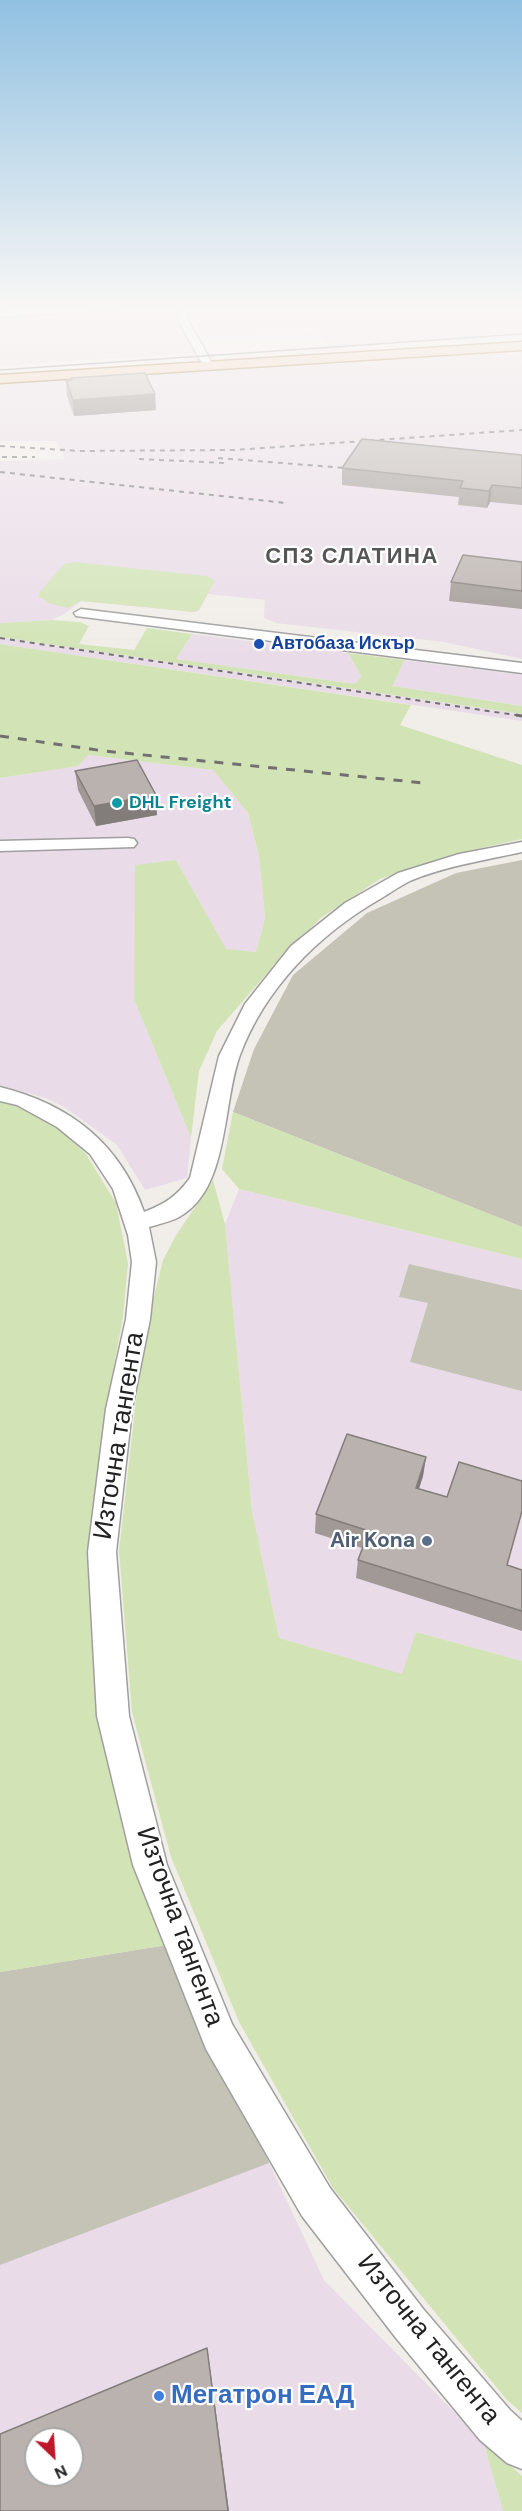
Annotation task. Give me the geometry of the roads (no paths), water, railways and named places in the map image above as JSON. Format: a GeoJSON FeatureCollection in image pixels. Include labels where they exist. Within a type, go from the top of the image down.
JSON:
{"type":"FeatureCollection","features":[{"type":"Feature","properties":{"kind":"street"},"geometry":{"type":"LineString","coordinates":[[81,613],[522,668]]}},
{"type":"Feature","properties":{"kind":"street"},"geometry":{"type":"LineString","coordinates":[[0,846],[128,843]]}},
{"type":"Feature","properties":{"kind":"street"},"geometry":{"type":"LineString","coordinates":[[136,1223],[171,1211],[188,1198],[201,1179],[229,1056],[255,1004],[298,950],[352,907],[404,877],[465,858],[522,847]]}},
{"type":"Feature","properties":{"kind":"street","name":"Източна тангента"},"geometry":{"type":"LineString","coordinates":[[0,1094],[24,1100],[65,1122],[98,1149],[124,1188],[136,1223],[144,1262],[138,1319],[119,1409],[102,1552],[113,1716],[150,1865],[219,2036],[316,2202],[410,2324],[495,2424],[522,2448]]}},
{"type":"Feature","properties":{"kind":"railway"},"geometry":{"type":"LineString","coordinates":[[0,446],[80,451],[234,450],[522,430]]}},
{"type":"Feature","properties":{"kind":"railway"},"geometry":{"type":"LineString","coordinates":[[2,457],[35,457]]}},
{"type":"Feature","properties":{"kind":"railway"},"geometry":{"type":"LineString","coordinates":[[218,458],[358,469]]}},
{"type":"Feature","properties":{"kind":"railway"},"geometry":{"type":"LineString","coordinates":[[139,459],[226,463]]}},
{"type":"Feature","properties":{"kind":"railway"},"geometry":{"type":"LineString","coordinates":[[0,472],[286,503]]}},
{"type":"Feature","properties":{"kind":"railway"},"geometry":{"type":"LineString","coordinates":[[0,638],[522,716],[516,715]]}},
{"type":"Feature","properties":{"kind":"railway"},"geometry":{"type":"LineString","coordinates":[[0,736],[104,751],[424,783]]}},
{"type":"Feature","properties":{"kind":"place","name":"Автобаза Искър"},"geometry":{"type":"Point","coordinates":[259,644]}},
{"type":"Feature","properties":{"kind":"place","name":"DHL Freight"},"geometry":{"type":"Point","coordinates":[117,803]}},
{"type":"Feature","properties":{"kind":"place","name":"Air Kona"},"geometry":{"type":"Point","coordinates":[427,1541]}},
{"type":"Feature","properties":{"kind":"place","name":"Мегатрон ЕАД"},"geometry":{"type":"Point","coordinates":[159,2396]}},
{"type":"Feature","properties":{"kind":"district","name":"СПЗ СЛАТИНА"},"geometry":{"type":"Point","coordinates":[352,557]}}]}
